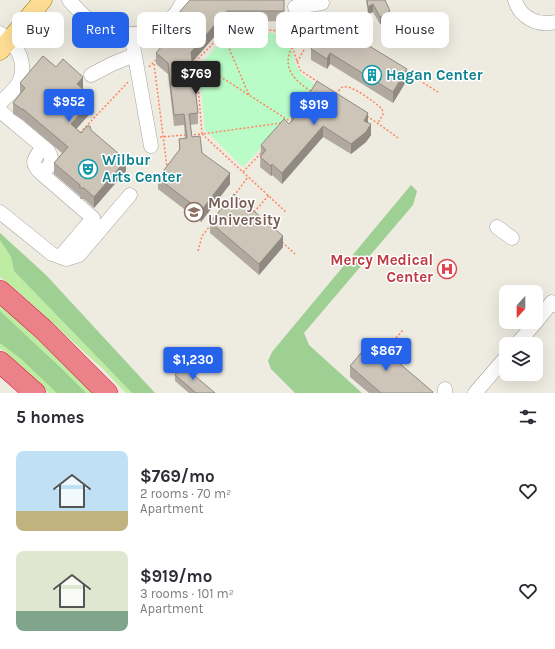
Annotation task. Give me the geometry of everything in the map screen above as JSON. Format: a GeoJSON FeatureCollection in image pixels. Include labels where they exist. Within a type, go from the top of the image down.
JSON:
{"type":"FeatureCollection","features":[{"type":"Feature","properties":{"kind":"highway"},"geometry":{"type":"LineString","coordinates":[[0,291],[44,329],[108,393]]}},
{"type":"Feature","properties":{"kind":"highway"},"geometry":{"type":"LineString","coordinates":[[0,362],[35,393]]}},
{"type":"Feature","properties":{"kind":"main road"},"geometry":{"type":"LineString","coordinates":[[3,42],[43,0]]}},
{"type":"Feature","properties":{"kind":"street"},"geometry":{"type":"LineString","coordinates":[[69,0],[99,28],[117,34],[137,34],[155,30],[170,19],[183,0]]}},
{"type":"Feature","properties":{"kind":"street"},"geometry":{"type":"LineString","coordinates":[[515,0],[517,7],[526,17],[544,23],[555,22]]}},
{"type":"Feature","properties":{"kind":"street"},"geometry":{"type":"LineString","coordinates":[[295,7],[323,8]]}},
{"type":"Feature","properties":{"kind":"street"},"geometry":{"type":"LineString","coordinates":[[131,34],[137,71],[154,141]]}},
{"type":"Feature","properties":{"kind":"street"},"geometry":{"type":"LineString","coordinates":[[0,103],[19,82],[22,74],[21,58],[15,47],[3,42]]}},
{"type":"Feature","properties":{"kind":"street"},"geometry":{"type":"LineString","coordinates":[[91,74],[134,55]]}},
{"type":"Feature","properties":{"kind":"street"},"geometry":{"type":"LineString","coordinates":[[0,111],[48,151],[52,157],[52,162],[42,174],[93,218],[60,257]]}},
{"type":"Feature","properties":{"kind":"street"},"geometry":{"type":"LineString","coordinates":[[0,212],[52,254],[66,259],[79,255],[130,195]]}},
{"type":"Feature","properties":{"kind":"street"},"geometry":{"type":"LineString","coordinates":[[497,227],[512,238]]}},
{"type":"Feature","properties":{"kind":"street"},"geometry":{"type":"LineString","coordinates":[[543,312],[552,302],[555,305]]}},
{"type":"Feature","properties":{"kind":"street"},"geometry":{"type":"LineString","coordinates":[[522,337],[529,329]]}},
{"type":"Feature","properties":{"kind":"street"},"geometry":{"type":"LineString","coordinates":[[475,393],[499,365]]}},
{"type":"Feature","properties":{"kind":"path"},"geometry":{"type":"LineString","coordinates":[[322,12],[323,8]]}},
{"type":"Feature","properties":{"kind":"path"},"geometry":{"type":"LineString","coordinates":[[214,43],[196,61],[202,134],[287,213]]}},
{"type":"Feature","properties":{"kind":"path"},"geometry":{"type":"LineString","coordinates":[[229,48],[249,95]]}},
{"type":"Feature","properties":{"kind":"path"},"geometry":{"type":"LineString","coordinates":[[291,48],[287,58],[288,66],[295,80],[314,93]]}},
{"type":"Feature","properties":{"kind":"path"},"geometry":{"type":"LineString","coordinates":[[293,48],[300,70],[320,83],[316,88]]}},
{"type":"Feature","properties":{"kind":"path"},"geometry":{"type":"LineString","coordinates":[[297,62],[305,48]]}},
{"type":"Feature","properties":{"kind":"path"},"geometry":{"type":"LineString","coordinates":[[77,136],[137,71],[144,70],[154,63],[158,57]]}},
{"type":"Feature","properties":{"kind":"path"},"geometry":{"type":"LineString","coordinates":[[154,141],[290,122],[196,61]]}},
{"type":"Feature","properties":{"kind":"path"},"geometry":{"type":"LineString","coordinates":[[154,63],[154,141],[168,173]]}},
{"type":"Feature","properties":{"kind":"path"},"geometry":{"type":"LineString","coordinates":[[406,72],[438,92]]}},
{"type":"Feature","properties":{"kind":"path"},"geometry":{"type":"LineString","coordinates":[[336,95],[344,86],[365,95],[382,109],[383,114],[378,123]]}},
{"type":"Feature","properties":{"kind":"path"},"geometry":{"type":"LineString","coordinates":[[334,93],[341,97]]}},
{"type":"Feature","properties":{"kind":"path"},"geometry":{"type":"LineString","coordinates":[[365,116],[378,123],[398,138]]}},
{"type":"Feature","properties":{"kind":"path"},"geometry":{"type":"LineString","coordinates":[[243,172],[264,150]]}},
{"type":"Feature","properties":{"kind":"path"},"geometry":{"type":"LineString","coordinates":[[232,199],[248,177]]}},
{"type":"Feature","properties":{"kind":"path"},"geometry":{"type":"LineString","coordinates":[[251,215],[268,196]]}},
{"type":"Feature","properties":{"kind":"path"},"geometry":{"type":"LineString","coordinates":[[198,251],[202,236],[212,224]]}},
{"type":"Feature","properties":{"kind":"path"},"geometry":{"type":"LineString","coordinates":[[278,239],[295,254]]}},
{"type":"Feature","properties":{"kind":"path"},"geometry":{"type":"LineString","coordinates":[[396,338],[404,329]]}},
{"type":"Feature","properties":{"kind":"green space"},"geometry":{"type":"Polygon","coordinates":[[[268,33],[276,33],[276,48],[293,48],[297,68],[314,84],[301,105],[243,167],[205,130],[199,67],[215,48],[268,48],[268,33]]]}},
{"type":"Feature","properties":{"kind":"green space"},"geometry":{"type":"Polygon","coordinates":[[[411,185],[417,191],[413,205],[304,333],[309,345],[362,393],[295,393],[271,369],[268,361],[272,352],[411,185]]]}},
{"type":"Feature","properties":{"kind":"green space"},"geometry":{"type":"Polygon","coordinates":[[[0,233],[46,275],[155,393],[132,393],[14,271],[11,257],[0,240],[0,233]]]}},
{"type":"Feature","properties":{"kind":"green space"},"geometry":{"type":"Polygon","coordinates":[[[0,240],[11,257],[14,271],[132,393],[126,393],[103,369],[0,277],[0,240]]]}},
{"type":"Feature","properties":{"kind":"green space"},"geometry":{"type":"Polygon","coordinates":[[[0,304],[30,329],[93,393],[49,393],[0,348],[0,304]]]}},
{"type":"Feature","properties":{"kind":"green space"},"geometry":{"type":"Polygon","coordinates":[[[0,311],[86,393],[57,393],[20,358],[0,343],[0,311]]]}},
{"type":"Feature","properties":{"kind":"building"},"geometry":{"type":"Polygon","coordinates":[[[190,0],[284,0],[284,11],[214,12],[214,26],[206,35],[206,12],[180,12],[190,0]]]}},
{"type":"Feature","properties":{"kind":"building"},"geometry":{"type":"Polygon","coordinates":[[[367,0],[385,0],[390,11],[381,12],[380,17],[373,4],[368,7],[367,0]]]}},
{"type":"Feature","properties":{"kind":"building"},"geometry":{"type":"Polygon","coordinates":[[[160,48],[195,48],[191,52],[198,113],[189,114],[192,137],[200,136],[202,153],[230,173],[201,211],[158,178],[180,149],[179,139],[187,138],[184,114],[174,115],[168,63],[156,53],[160,48]]]}},
{"type":"Feature","properties":{"kind":"building"},"geometry":{"type":"Polygon","coordinates":[[[373,48],[407,69],[393,92],[330,53],[327,59],[311,49],[373,48]]]}},
{"type":"Feature","properties":{"kind":"building"},"geometry":{"type":"Polygon","coordinates":[[[43,56],[56,67],[63,59],[83,77],[77,84],[94,98],[71,124],[81,133],[87,126],[90,126],[91,130],[126,160],[94,197],[84,188],[80,188],[80,185],[54,163],[68,147],[23,109],[13,103],[25,88],[20,83],[43,56]]]}},
{"type":"Feature","properties":{"kind":"building"},"geometry":{"type":"Polygon","coordinates":[[[317,81],[368,113],[364,121],[371,124],[366,132],[351,144],[323,126],[282,173],[272,164],[271,166],[260,157],[266,150],[261,145],[284,119],[289,124],[294,119],[291,117],[304,102],[317,81]]]}},
{"type":"Feature","properties":{"kind":"building"},"geometry":{"type":"Polygon","coordinates":[[[234,194],[283,236],[259,264],[210,222],[234,194]]]}},
{"type":"Feature","properties":{"kind":"building"},"geometry":{"type":"Polygon","coordinates":[[[372,340],[433,392],[381,393],[350,366],[372,340]]]}},
{"type":"Feature","properties":{"kind":"building"},"geometry":{"type":"Polygon","coordinates":[[[182,365],[215,393],[196,393],[175,375],[182,365]]]}},
{"type":"Feature","properties":{"kind":"place","name":"Hagan Center"},"geometry":{"type":"Point","coordinates":[372,75]}},
{"type":"Feature","properties":{"kind":"place","name":"Wilbur Arts Center"},"geometry":{"type":"Point","coordinates":[88,169]}},
{"type":"Feature","properties":{"kind":"place","name":"Molloy University"},"geometry":{"type":"Point","coordinates":[194,212]}},
{"type":"Feature","properties":{"kind":"place","name":"Mercy Medical Center"},"geometry":{"type":"Point","coordinates":[447,269]}}]}
